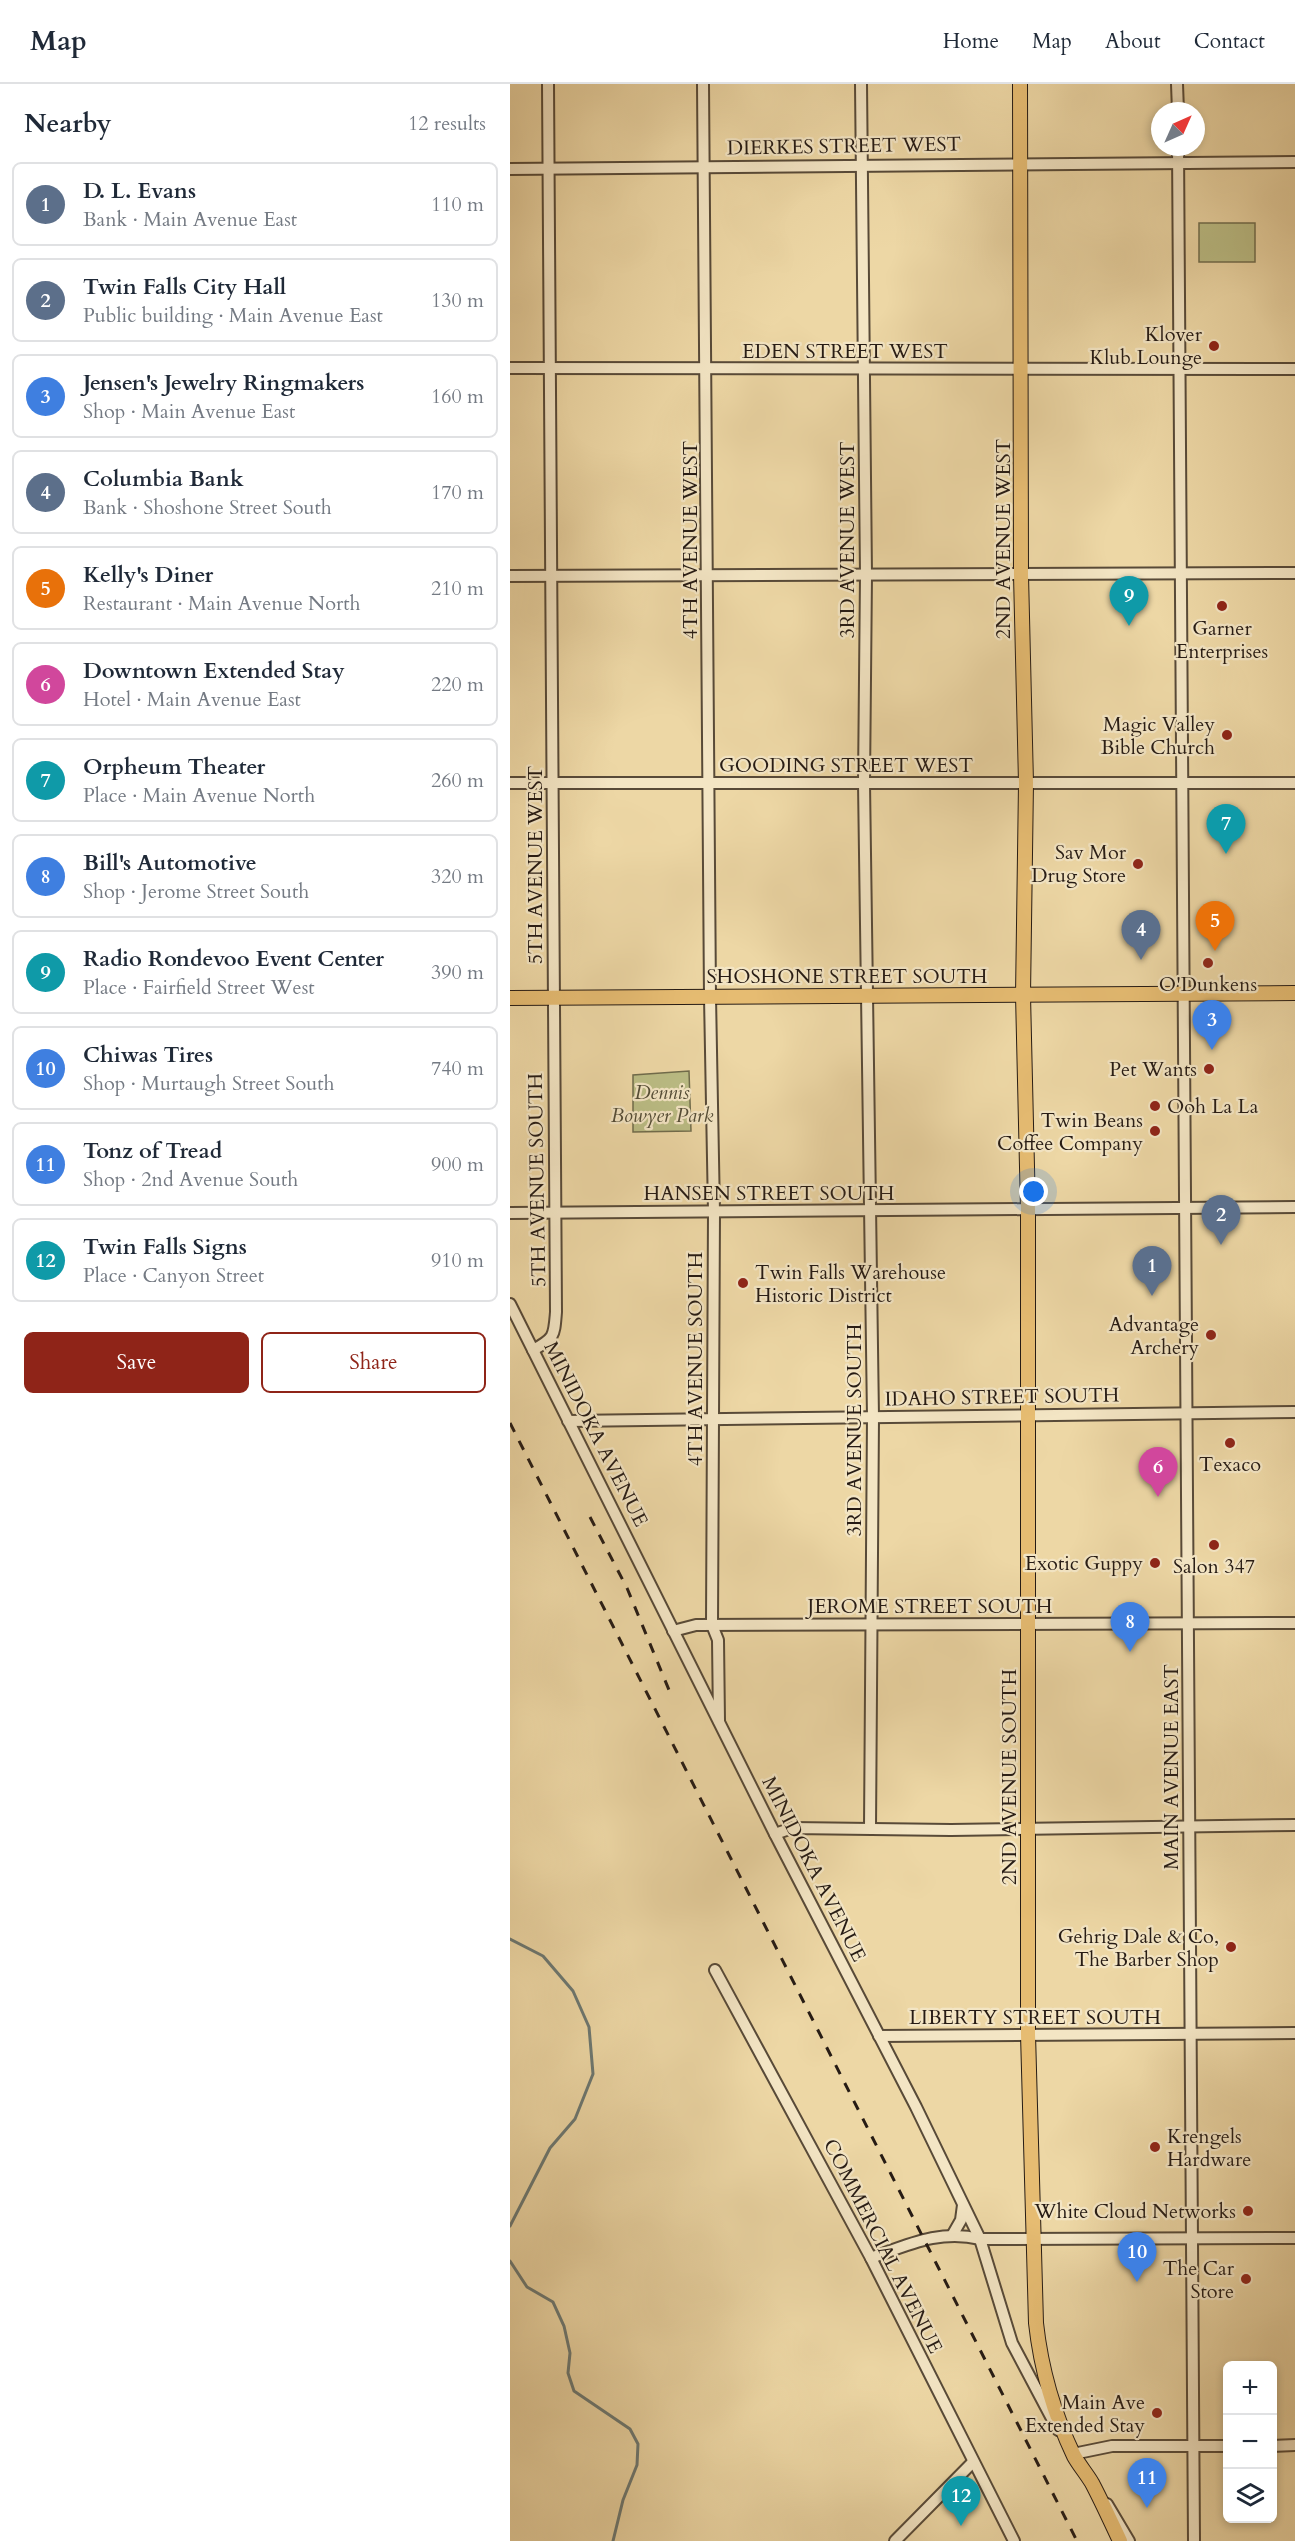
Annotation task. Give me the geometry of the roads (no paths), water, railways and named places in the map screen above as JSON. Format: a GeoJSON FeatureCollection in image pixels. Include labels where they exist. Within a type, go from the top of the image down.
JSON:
{"type":"FeatureCollection","features":[{"type":"Feature","properties":{"kind":"main road","name":"2ND AVENUE WEST"},"geometry":{"type":"LineString","coordinates":[[1020,84],[1021,575],[1026,783],[1023,994]]}},
{"type":"Feature","properties":{"kind":"main road","name":"SHOSHONE STREET SOUTH"},"geometry":{"type":"LineString","coordinates":[[510,998],[1295,993]]}},
{"type":"Feature","properties":{"kind":"main road","name":"2ND AVENUE SOUTH"},"geometry":{"type":"LineString","coordinates":[[1023,994],[1028,1210],[1030,1828],[1028,2034],[1039,2350],[1047,2386],[1075,2458],[1091,2481],[1120,2541]]}},
{"type":"Feature","properties":{"kind":"main road"},"geometry":{"type":"LineString","coordinates":[[1075,2458],[1110,2541]]}},
{"type":"Feature","properties":{"kind":"street","name":"5TH AVENUE WEST"},"geometry":{"type":"LineString","coordinates":[[548,84],[553,998]]}},
{"type":"Feature","properties":{"kind":"street","name":"4TH AVENUE WEST"},"geometry":{"type":"LineString","coordinates":[[703,84],[710,997]]}},
{"type":"Feature","properties":{"kind":"street","name":"3RD AVENUE WEST"},"geometry":{"type":"LineString","coordinates":[[861,84],[867,996]]}},
{"type":"Feature","properties":{"kind":"street"},"geometry":{"type":"LineString","coordinates":[[1178,84],[1178,102]]}},
{"type":"Feature","properties":{"kind":"street","name":"MAIN AVENUE EAST"},"geometry":{"type":"LineString","coordinates":[[1178,156],[1194,2541]]}},
{"type":"Feature","properties":{"kind":"street","name":"DIERKES STREET WEST"},"geometry":{"type":"LineString","coordinates":[[510,168],[1021,162],[1295,162]]}},
{"type":"Feature","properties":{"kind":"street","name":"EDEN STREET WEST"},"geometry":{"type":"LineString","coordinates":[[510,368],[1295,369]]}},
{"type":"Feature","properties":{"kind":"street"},"geometry":{"type":"LineString","coordinates":[[510,576],[1295,573]]}},
{"type":"Feature","properties":{"kind":"street","name":"GOODING STREET WEST"},"geometry":{"type":"LineString","coordinates":[[510,783],[1295,783]]}},
{"type":"Feature","properties":{"kind":"street","name":"3RD AVENUE SOUTH"},"geometry":{"type":"LineString","coordinates":[[867,996],[873,1417],[870,1828]]}},
{"type":"Feature","properties":{"kind":"street","name":"4TH AVENUE SOUTH"},"geometry":{"type":"LineString","coordinates":[[710,997],[714,1212],[712,1625],[718,1640],[719,1721]]}},
{"type":"Feature","properties":{"kind":"street","name":"5TH AVENUE SOUTH"},"geometry":{"type":"LineString","coordinates":[[533,1350],[550,1340],[555,1334],[553,998]]}},
{"type":"Feature","properties":{"kind":"street","name":"HANSEN STREET SOUTH"},"geometry":{"type":"LineString","coordinates":[[510,1213],[1295,1207]]}},
{"type":"Feature","properties":{"kind":"street","name":"MINIDOKA AVENUE"},"geometry":{"type":"LineString","coordinates":[[510,1304],[980,2239],[1012,2343],[1046,2410],[1075,2458]]}},
{"type":"Feature","properties":{"kind":"street","name":"IDAHO STREET SOUTH"},"geometry":{"type":"LineString","coordinates":[[568,1421],[1295,1412]]}},
{"type":"Feature","properties":{"kind":"street","name":"JEROME STREET SOUTH"},"geometry":{"type":"LineString","coordinates":[[673,1631],[696,1625],[1295,1623]]}},
{"type":"Feature","properties":{"kind":"street"},"geometry":{"type":"LineString","coordinates":[[775,1834],[792,1828],[1295,1825]]}},
{"type":"Feature","properties":{"kind":"street","name":"COMMERCIAL AVENUE"},"geometry":{"type":"LineString","coordinates":[[715,1970],[871,2258],[1014,2541]]}},
{"type":"Feature","properties":{"kind":"street","name":"LIBERTY STREET SOUTH"},"geometry":{"type":"LineString","coordinates":[[879,2036],[1295,2033]]}},
{"type":"Feature","properties":{"kind":"street"},"geometry":{"type":"LineString","coordinates":[[953,2234],[961,2220],[963,2205]]}},
{"type":"Feature","properties":{"kind":"street"},"geometry":{"type":"LineString","coordinates":[[871,2258],[924,2238],[953,2234],[980,2239],[1295,2238]]}},
{"type":"Feature","properties":{"kind":"street"},"geometry":{"type":"LineString","coordinates":[[1277,2446],[1295,2445]]}},
{"type":"Feature","properties":{"kind":"street"},"geometry":{"type":"LineString","coordinates":[[1075,2458],[1112,2446],[1223,2446]]}},
{"type":"Feature","properties":{"kind":"street"},"geometry":{"type":"LineString","coordinates":[[895,2541],[973,2462]]}},
{"type":"Feature","properties":{"kind":"street"},"geometry":{"type":"LineString","coordinates":[[1091,2481],[1118,2518],[1129,2541]]}},
{"type":"Feature","properties":{"kind":"waterway"},"geometry":{"type":"LineString","coordinates":[[510,1939],[543,1956],[573,1991],[589,2027],[593,2074],[575,2119],[550,2148],[510,2226]]}},
{"type":"Feature","properties":{"kind":"waterway"},"geometry":{"type":"LineString","coordinates":[[510,2261],[527,2287],[553,2302],[564,2326],[570,2353],[568,2373],[574,2391],[630,2429],[638,2444],[637,2465],[623,2500],[613,2541]]}},
{"type":"Feature","properties":{"kind":"railway"},"geometry":{"type":"LineString","coordinates":[[510,1423],[1077,2541]]}},
{"type":"Feature","properties":{"kind":"railway"},"geometry":{"type":"LineString","coordinates":[[590,1517],[627,1588],[669,1690]]}},
{"type":"Feature","properties":{"kind":"place","name":"Klover Klub Lounge"},"geometry":{"type":"Point","coordinates":[1214,346]}},
{"type":"Feature","properties":{"kind":"place","name":"Garner Enterprises"},"geometry":{"type":"Point","coordinates":[1222,606]}},
{"type":"Feature","properties":{"kind":"place","name":"Radio Rondevoo Event Center"},"geometry":{"type":"Point","coordinates":[1129,626]}},
{"type":"Feature","properties":{"kind":"place","name":"Magic Valley Bible Church"},"geometry":{"type":"Point","coordinates":[1227,735]}},
{"type":"Feature","properties":{"kind":"place","name":"Orpheum Theater"},"geometry":{"type":"Point","coordinates":[1226,854]}},
{"type":"Feature","properties":{"kind":"place","name":"Sav Mor Drug Store"},"geometry":{"type":"Point","coordinates":[1138,864]}},
{"type":"Feature","properties":{"kind":"place","name":"Kelly's Diner"},"geometry":{"type":"Point","coordinates":[1215,951]}},
{"type":"Feature","properties":{"kind":"place","name":"Columbia Bank"},"geometry":{"type":"Point","coordinates":[1141,960]}},
{"type":"Feature","properties":{"kind":"place","name":"O'Dunkens"},"geometry":{"type":"Point","coordinates":[1208,963]}},
{"type":"Feature","properties":{"kind":"place","name":"Jensen's Jewelry Ringmakers"},"geometry":{"type":"Point","coordinates":[1212,1050]}},
{"type":"Feature","properties":{"kind":"place","name":"Pet Wants"},"geometry":{"type":"Point","coordinates":[1209,1069]}},
{"type":"Feature","properties":{"kind":"place","name":"Ooh La La"},"geometry":{"type":"Point","coordinates":[1155,1106]}},
{"type":"Feature","properties":{"kind":"place","name":"Twin Beans Coffee Company"},"geometry":{"type":"Point","coordinates":[1155,1131]}},
{"type":"Feature","properties":{"kind":"place","name":"Twin Falls City Hall"},"geometry":{"type":"Point","coordinates":[1221,1245]}},
{"type":"Feature","properties":{"kind":"place","name":"Twin Falls Warehouse Historic District"},"geometry":{"type":"Point","coordinates":[743,1283]}},
{"type":"Feature","properties":{"kind":"place","name":"D. L. Evans"},"geometry":{"type":"Point","coordinates":[1152,1296]}},
{"type":"Feature","properties":{"kind":"place","name":"Advantage Archery"},"geometry":{"type":"Point","coordinates":[1211,1335]}},
{"type":"Feature","properties":{"kind":"place","name":"Texaco"},"geometry":{"type":"Point","coordinates":[1230,1443]}},
{"type":"Feature","properties":{"kind":"place","name":"Downtown Extended Stay"},"geometry":{"type":"Point","coordinates":[1158,1497]}},
{"type":"Feature","properties":{"kind":"place","name":"Salon 347"},"geometry":{"type":"Point","coordinates":[1214,1545]}},
{"type":"Feature","properties":{"kind":"place","name":"Exotic Guppy"},"geometry":{"type":"Point","coordinates":[1155,1563]}},
{"type":"Feature","properties":{"kind":"place","name":"Bill's Automotive"},"geometry":{"type":"Point","coordinates":[1130,1652]}},
{"type":"Feature","properties":{"kind":"place","name":"Gehrig Dale & Co, The Barber Shop"},"geometry":{"type":"Point","coordinates":[1231,1947]}},
{"type":"Feature","properties":{"kind":"place","name":"Krengels Hardware"},"geometry":{"type":"Point","coordinates":[1155,2147]}},
{"type":"Feature","properties":{"kind":"place","name":"White Cloud Networks"},"geometry":{"type":"Point","coordinates":[1248,2211]}},
{"type":"Feature","properties":{"kind":"place","name":"The Car Store"},"geometry":{"type":"Point","coordinates":[1246,2279]}},
{"type":"Feature","properties":{"kind":"place","name":"Chiwas Tires"},"geometry":{"type":"Point","coordinates":[1137,2282]}},
{"type":"Feature","properties":{"kind":"place","name":"Main Ave Extended Stay"},"geometry":{"type":"Point","coordinates":[1157,2413]}},
{"type":"Feature","properties":{"kind":"place","name":"Tonz of Tread"},"geometry":{"type":"Point","coordinates":[1147,2508]}},
{"type":"Feature","properties":{"kind":"place","name":"Twin Falls Signs"},"geometry":{"type":"Point","coordinates":[961,2526]}},
{"type":"Feature","properties":{"kind":"park label","name":"Dennis Bowyer Park"},"geometry":{"type":"Point","coordinates":[662,1104]}}]}
